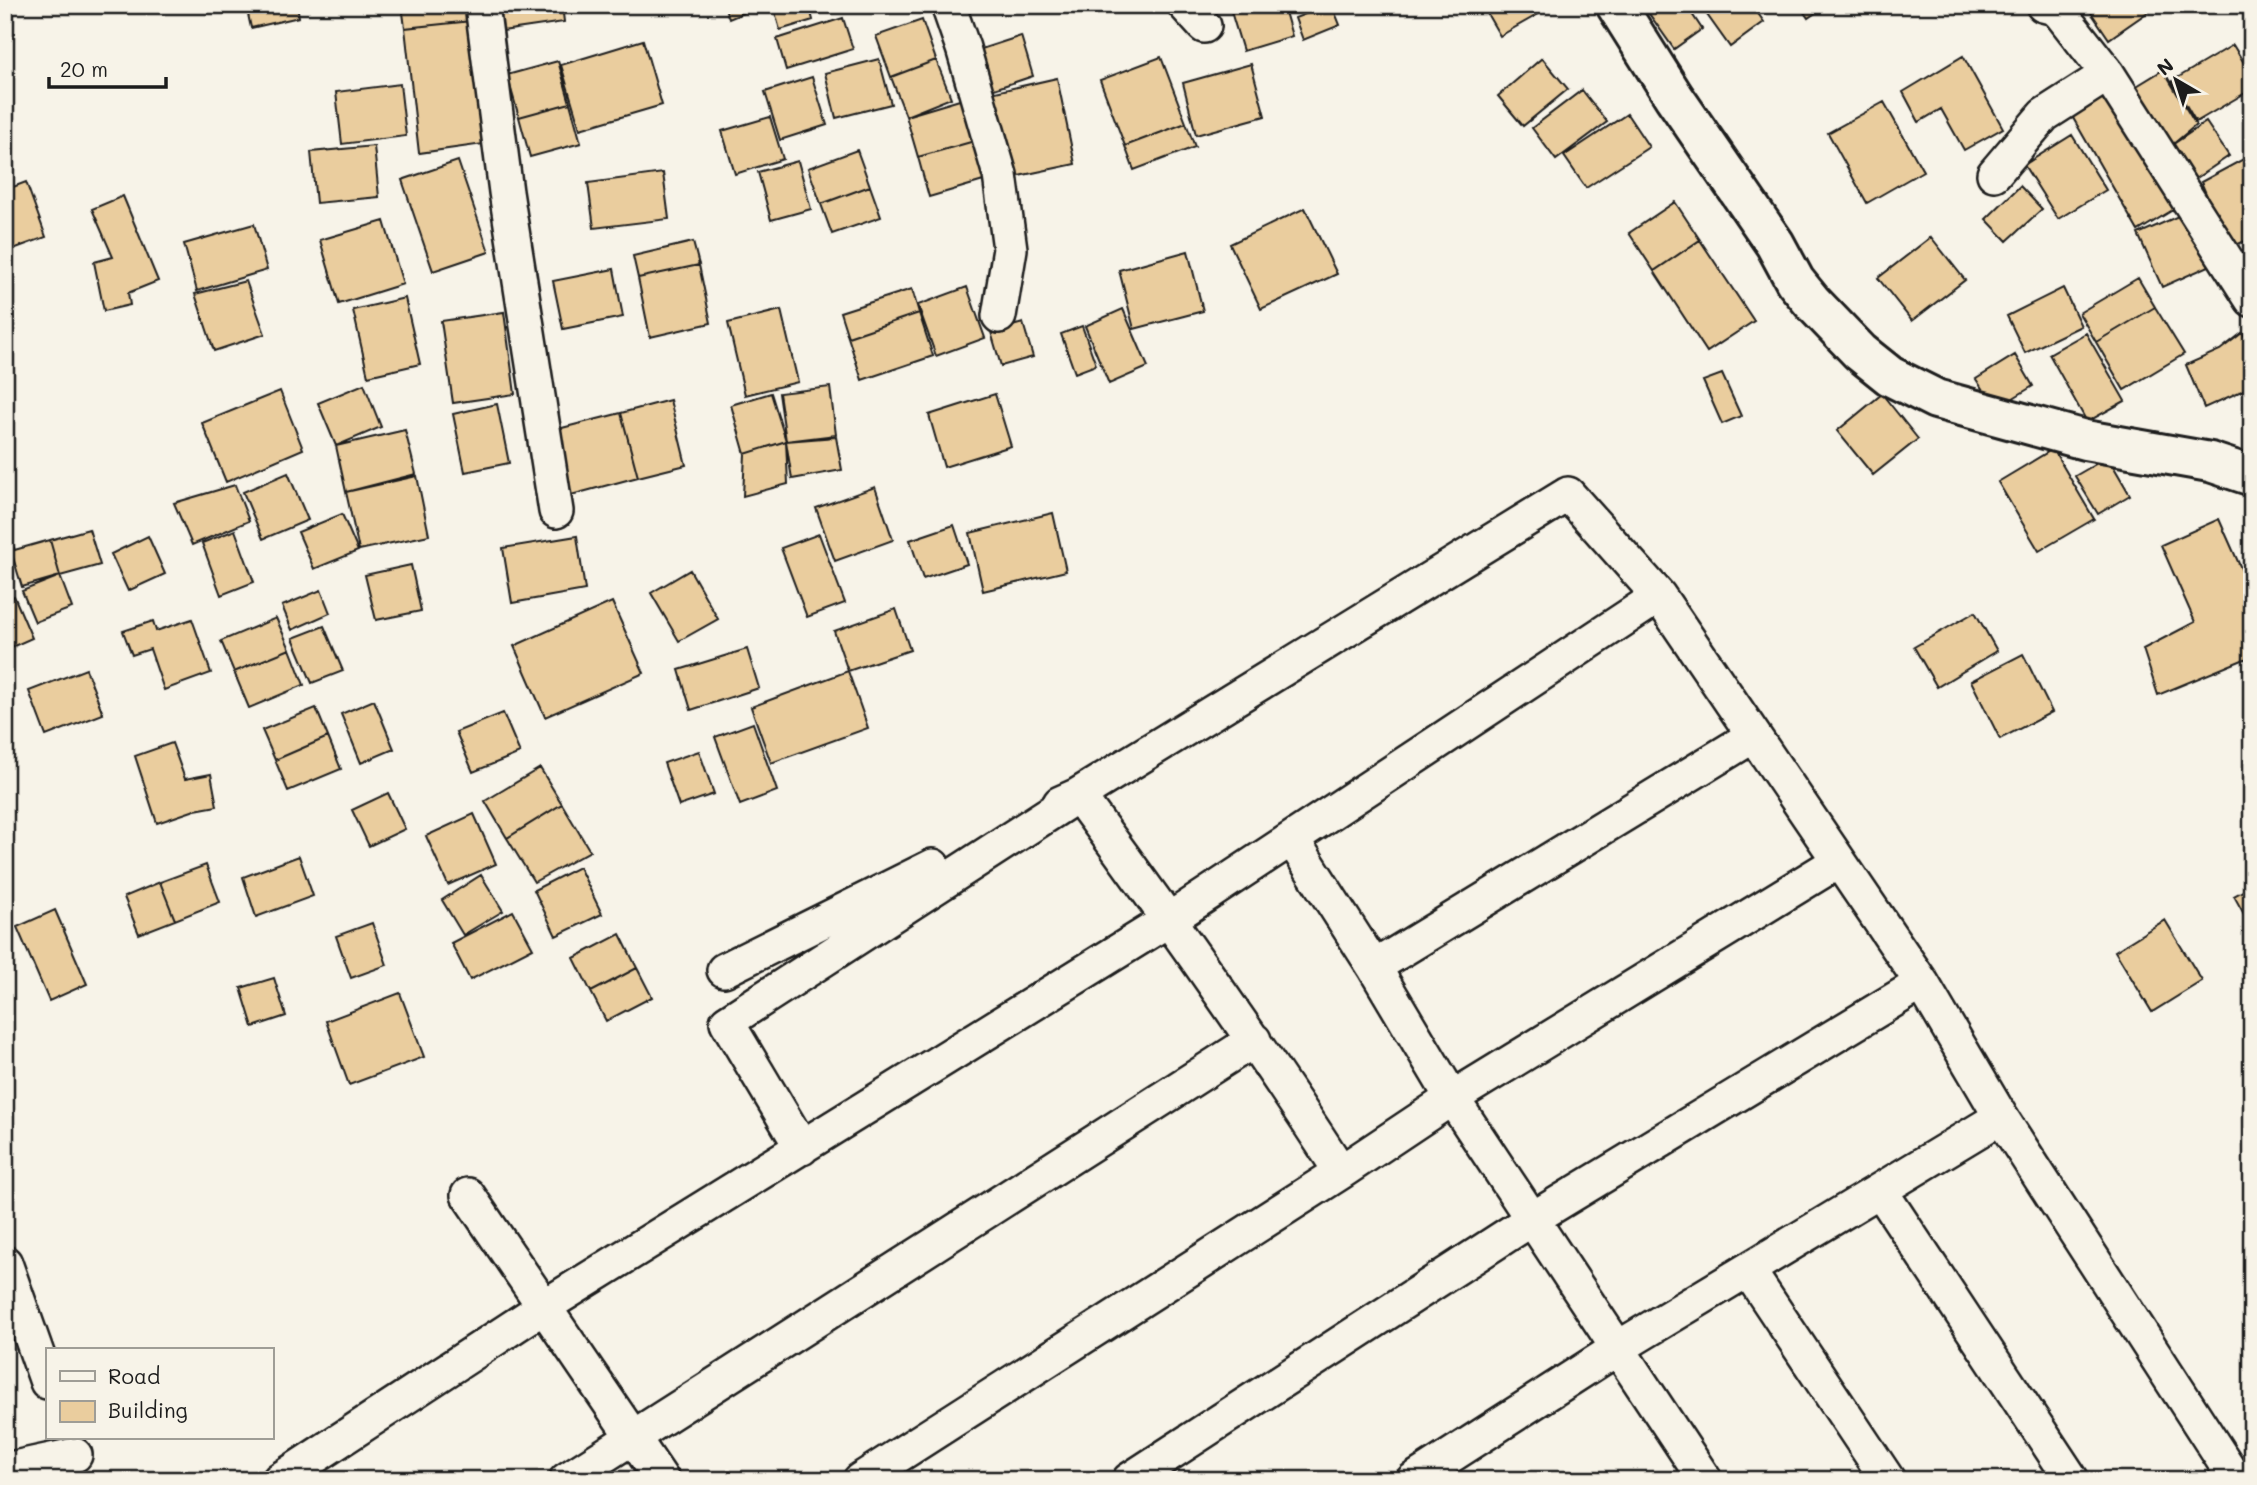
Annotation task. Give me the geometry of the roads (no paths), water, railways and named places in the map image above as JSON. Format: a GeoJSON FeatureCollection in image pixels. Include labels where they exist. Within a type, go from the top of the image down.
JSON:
{"type":"FeatureCollection","features":[{"type":"Feature","properties":{"kind":"street"},"geometry":{"type":"LineString","coordinates":[[482,5],[506,192],[556,511]]}},
{"type":"Feature","properties":{"kind":"street"},"geometry":{"type":"LineString","coordinates":[[948,5],[1000,175],[1010,249],[999,316]]}},
{"type":"Feature","properties":{"kind":"street"},"geometry":{"type":"LineString","coordinates":[[1616,5],[1674,97],[1775,244],[1796,281],[1812,302],[1860,352],[1890,376],[1949,403],[2085,440],[2210,462],[2252,476]]}},
{"type":"Feature","properties":{"kind":"street"},"geometry":{"type":"LineString","coordinates":[[2043,5],[2055,8],[2061,14],[2108,74],[2252,299]]}},
{"type":"Feature","properties":{"kind":"street"},"geometry":{"type":"LineString","coordinates":[[1994,174],[2044,115],[2108,74]]}},
{"type":"Feature","properties":{"kind":"street"},"geometry":{"type":"LineString","coordinates":[[802,1147],[727,1022],[1078,794],[1568,494],[1659,596],[1922,983],[2001,1117],[2236,1480]]}},
{"type":"Feature","properties":{"kind":"street"},"geometry":{"type":"LineString","coordinates":[[279,1480],[545,1306],[1170,919],[1659,596]]}},
{"type":"Feature","properties":{"kind":"street"},"geometry":{"type":"LineString","coordinates":[[1374,967],[1753,736]]}},
{"type":"Feature","properties":{"kind":"street"},"geometry":{"type":"LineString","coordinates":[[1078,794],[1170,919],[1341,1172]]}},
{"type":"Feature","properties":{"kind":"street"},"geometry":{"type":"LineString","coordinates":[[724,970],[1078,794]]}},
{"type":"Feature","properties":{"kind":"street"},"geometry":{"type":"LineString","coordinates":[[1292,839],[1374,967],[1452,1098],[1701,1478]]}},
{"type":"Feature","properties":{"kind":"street"},"geometry":{"type":"LineString","coordinates":[[860,1480],[1452,1098],[1839,861]]}},
{"type":"Feature","properties":{"kind":"street"},"geometry":{"type":"LineString","coordinates":[[1129,1480],[1532,1219],[1922,983]]}},
{"type":"Feature","properties":{"kind":"street"},"geometry":{"type":"LineString","coordinates":[[566,1480],[1254,1040]]}},
{"type":"Feature","properties":{"kind":"street"},"geometry":{"type":"LineString","coordinates":[[1413,1480],[1618,1348],[2001,1117]]}},
{"type":"Feature","properties":{"kind":"street"},"geometry":{"type":"LineString","coordinates":[[1880,1190],[2072,1480]]}},
{"type":"Feature","properties":{"kind":"street"},"geometry":{"type":"LineString","coordinates":[[468,1195],[662,1480]]}},
{"type":"Feature","properties":{"kind":"street"},"geometry":{"type":"LineString","coordinates":[[5,1263],[13,1310],[46,1380]]}},
{"type":"Feature","properties":{"kind":"street"},"geometry":{"type":"LineString","coordinates":[[1748,1270],[1888,1480]]}},
{"type":"Feature","properties":{"kind":"street"},"geometry":{"type":"LineString","coordinates":[[5,1471],[76,1457]]}}]}
